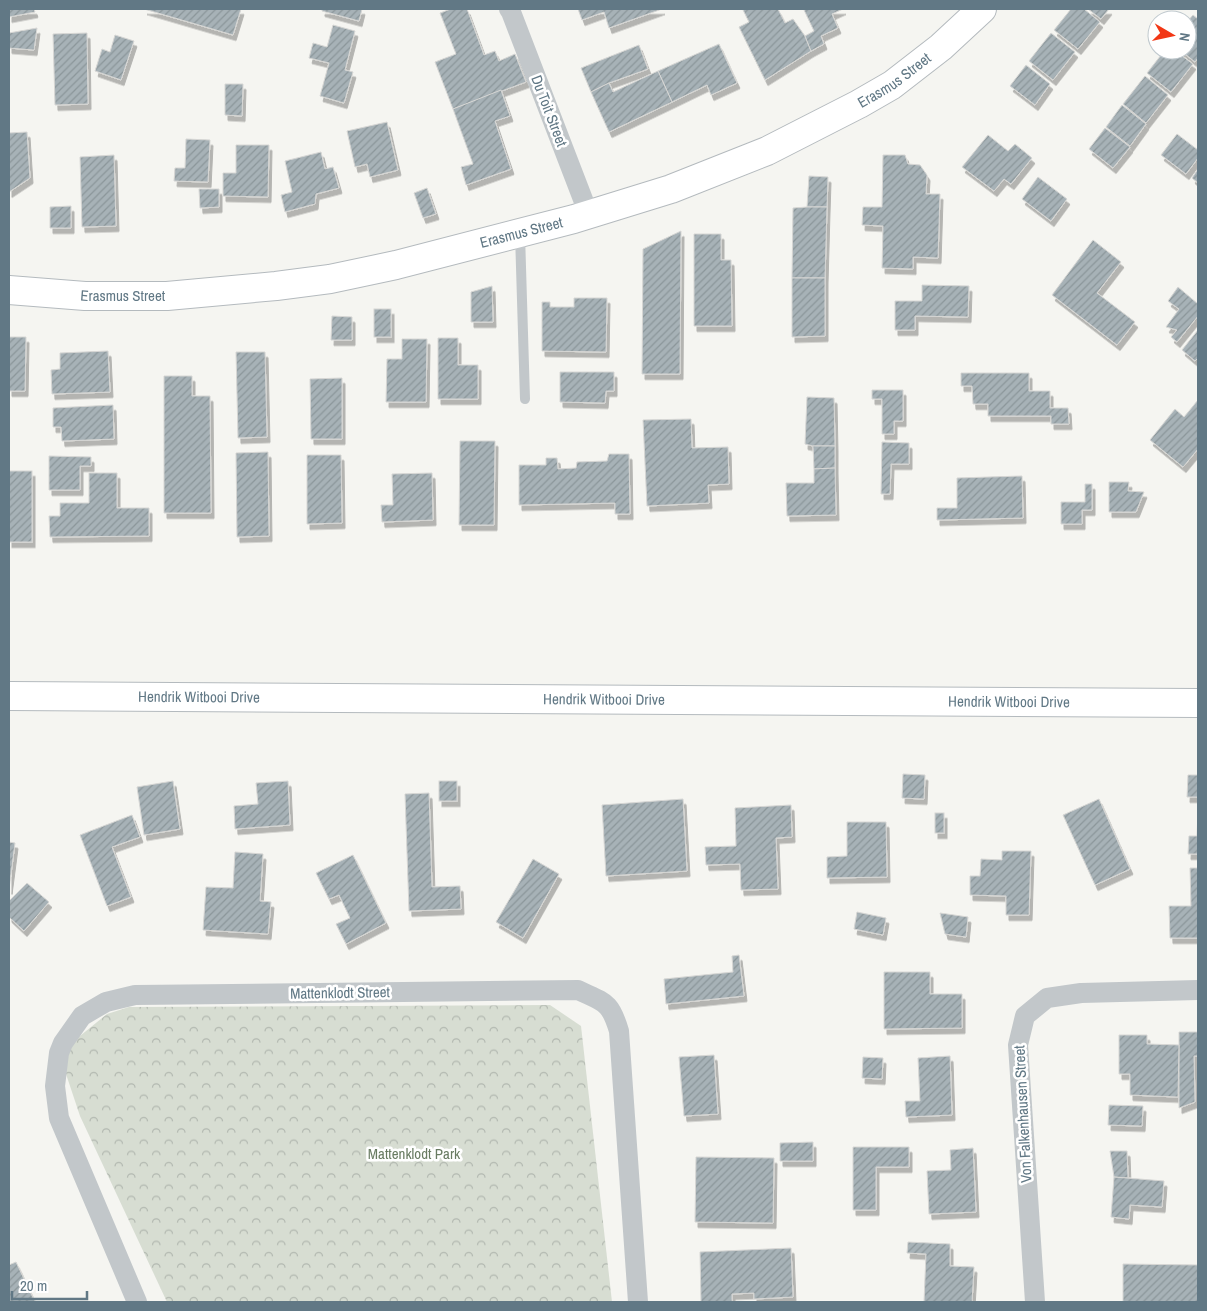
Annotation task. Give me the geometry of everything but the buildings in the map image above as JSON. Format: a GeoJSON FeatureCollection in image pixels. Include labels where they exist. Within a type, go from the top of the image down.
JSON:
{"type":"FeatureCollection","features":[{"type":"Feature","properties":{"kind":"main road","name":"Erasmus Street"},"geometry":{"type":"LineString","coordinates":[[9,290],[85,296],[167,296],[276,286],[330,279],[396,265],[589,215],[671,189],[767,151],[860,104],[900,79],[942,47],[982,9]]}},
{"type":"Feature","properties":{"kind":"main road","name":"Hendrik Witbooi Drive"},"geometry":{"type":"LineString","coordinates":[[9,696],[1198,703]]}},
{"type":"Feature","properties":{"kind":"street","name":"Du Toit Street"},"geometry":{"type":"LineString","coordinates":[[509,9],[589,215]]}},
{"type":"Feature","properties":{"kind":"street","name":"Mattenklodt Street"},"geometry":{"type":"LineString","coordinates":[[137,1302],[59,1118],[55,1086],[59,1053],[63,1043],[82,1016],[106,1002],[135,995],[568,990],[578,990],[606,1004],[614,1014],[619,1031],[638,1302]]}},
{"type":"Feature","properties":{"kind":"street","name":"Von Falkenhausen Street"},"geometry":{"type":"LineString","coordinates":[[1035,1302],[1018,1045],[1025,1016],[1047,998],[1081,994],[1198,990]]}},
{"type":"Feature","properties":{"kind":"lane"},"geometry":{"type":"LineString","coordinates":[[520,233],[525,399]]}},
{"type":"Feature","properties":{"kind":"green space","name":"Mattenklodt Park"},"geometry":{"type":"Polygon","coordinates":[[[550,1005],[581,1026],[612,1302],[167,1302],[80,1116],[59,1053],[107,1014],[129,1007],[550,1005]]]}}]}
